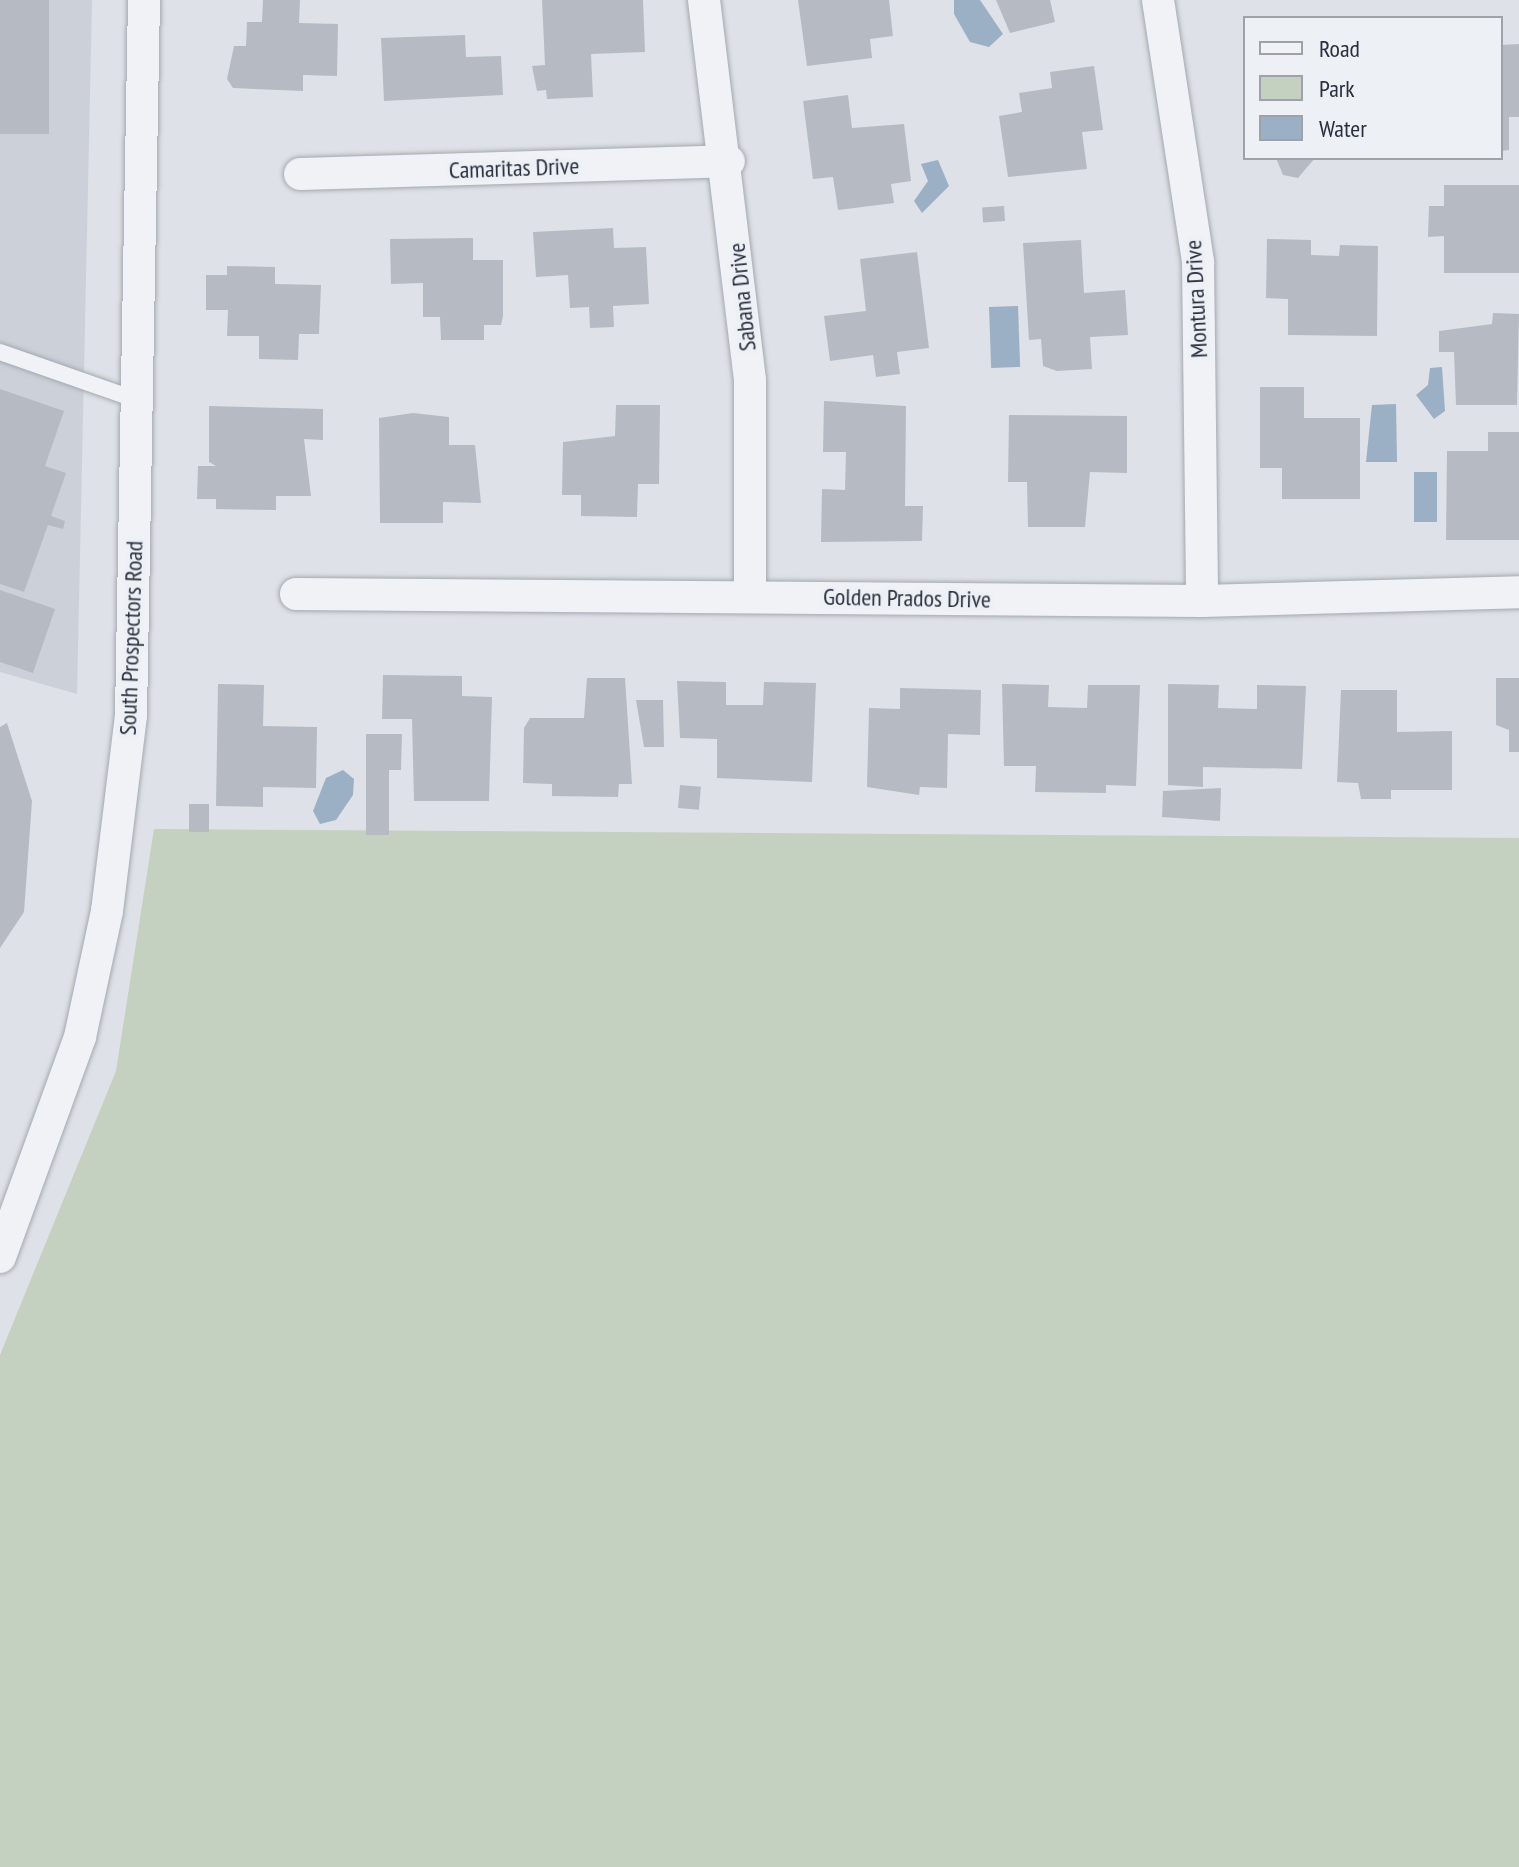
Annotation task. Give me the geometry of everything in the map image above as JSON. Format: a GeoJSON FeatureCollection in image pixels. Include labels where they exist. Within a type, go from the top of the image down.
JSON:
{"type":"FeatureCollection","features":[{"type":"Feature","properties":{"kind":"street","name":"South Prospectors Road"},"geometry":{"type":"LineString","coordinates":[[0,1257],[80,1037],[107,911],[131,715],[144,0]]}},
{"type":"Feature","properties":{"kind":"street","name":"Sabana Drive"},"geometry":{"type":"LineString","coordinates":[[704,0],[729,161],[750,380],[750,596]]}},
{"type":"Feature","properties":{"kind":"street","name":"Montura Drive"},"geometry":{"type":"LineString","coordinates":[[1158,0],[1198,262],[1202,601]]}},
{"type":"Feature","properties":{"kind":"street","name":"Camaritas Drive"},"geometry":{"type":"LineString","coordinates":[[300,174],[729,161]]}},
{"type":"Feature","properties":{"kind":"street","name":"Golden Prados Drive"},"geometry":{"type":"LineString","coordinates":[[296,594],[1202,601],[1519,592]]}},
{"type":"Feature","properties":{"kind":"lane"},"geometry":{"type":"LineString","coordinates":[[0,352],[137,400]]}},
{"type":"Feature","properties":{"kind":"shaded area"},"geometry":{"type":"Polygon","coordinates":[[[0,0],[92,0],[77,694],[0,672],[0,0]]]}},
{"type":"Feature","properties":{"kind":"green space"},"geometry":{"type":"Polygon","coordinates":[[[154,829],[1519,838],[1519,1867],[0,1867],[0,1355],[116,1071],[154,829]]]}},
{"type":"Feature","properties":{"kind":"water"},"geometry":{"type":"Polygon","coordinates":[[[954,0],[980,0],[1003,34],[989,47],[970,42],[954,14],[954,0]]]}},
{"type":"Feature","properties":{"kind":"water"},"geometry":{"type":"Polygon","coordinates":[[[938,160],[949,186],[922,213],[914,201],[928,181],[921,164],[938,160]]]}},
{"type":"Feature","properties":{"kind":"water"},"geometry":{"type":"Polygon","coordinates":[[[1018,306],[1020,367],[991,368],[989,307],[1018,306]]]}},
{"type":"Feature","properties":{"kind":"water"},"geometry":{"type":"Polygon","coordinates":[[[1442,367],[1445,411],[1434,419],[1416,395],[1428,385],[1430,368],[1442,367]]]}},
{"type":"Feature","properties":{"kind":"water"},"geometry":{"type":"Polygon","coordinates":[[[1396,404],[1397,462],[1366,462],[1372,405],[1396,404]]]}},
{"type":"Feature","properties":{"kind":"water"},"geometry":{"type":"Polygon","coordinates":[[[1414,472],[1437,472],[1437,522],[1414,522],[1414,472]]]}},
{"type":"Feature","properties":{"kind":"water"},"geometry":{"type":"Polygon","coordinates":[[[343,770],[354,779],[353,795],[336,820],[320,824],[313,811],[326,778],[343,770]]]}},
{"type":"Feature","properties":{"kind":"building"},"geometry":{"type":"Polygon","coordinates":[[[0,0],[49,0],[49,134],[0,134],[0,0]]]}},
{"type":"Feature","properties":{"kind":"building"},"geometry":{"type":"Polygon","coordinates":[[[263,0],[300,0],[299,23],[338,24],[337,76],[303,75],[303,91],[233,88],[227,79],[234,46],[246,46],[247,22],[262,22],[263,0]]]}},
{"type":"Feature","properties":{"kind":"building"},"geometry":{"type":"Polygon","coordinates":[[[542,0],[643,0],[645,52],[591,54],[593,97],[547,99],[546,90],[537,91],[532,66],[545,65],[542,0]]]}},
{"type":"Feature","properties":{"kind":"building"},"geometry":{"type":"Polygon","coordinates":[[[798,0],[889,0],[893,36],[870,39],[872,58],[807,66],[798,0]]]}},
{"type":"Feature","properties":{"kind":"building"},"geometry":{"type":"Polygon","coordinates":[[[996,0],[1050,0],[1055,22],[1010,33],[996,0]]]}},
{"type":"Feature","properties":{"kind":"building"},"geometry":{"type":"Polygon","coordinates":[[[465,35],[466,57],[501,56],[503,95],[384,101],[381,38],[465,35]]]}},
{"type":"Feature","properties":{"kind":"building"},"geometry":{"type":"Polygon","coordinates":[[[1519,44],[1519,117],[1509,117],[1509,150],[1503,151],[1503,45],[1519,44]]]}},
{"type":"Feature","properties":{"kind":"building"},"geometry":{"type":"Polygon","coordinates":[[[1094,66],[1103,130],[1082,132],[1087,169],[1008,177],[999,116],[1022,112],[1019,93],[1052,88],[1050,72],[1094,66]]]}},
{"type":"Feature","properties":{"kind":"building"},"geometry":{"type":"Polygon","coordinates":[[[848,95],[852,128],[904,124],[911,181],[891,184],[894,203],[838,210],[833,177],[813,179],[803,101],[848,95]]]}},
{"type":"Feature","properties":{"kind":"building"},"geometry":{"type":"Polygon","coordinates":[[[1277,160],[1313,160],[1298,178],[1283,175],[1277,160]]]}},
{"type":"Feature","properties":{"kind":"building"},"geometry":{"type":"Polygon","coordinates":[[[1444,185],[1519,185],[1519,273],[1444,273],[1444,236],[1428,237],[1429,206],[1444,206],[1444,185]]]}},
{"type":"Feature","properties":{"kind":"building"},"geometry":{"type":"Polygon","coordinates":[[[1004,206],[1005,221],[983,222],[982,208],[1004,206]]]}},
{"type":"Feature","properties":{"kind":"building"},"geometry":{"type":"Polygon","coordinates":[[[613,228],[614,248],[646,247],[649,304],[613,306],[614,327],[590,328],[589,307],[570,308],[568,275],[536,277],[533,232],[613,228]]]}},
{"type":"Feature","properties":{"kind":"building"},"geometry":{"type":"Polygon","coordinates":[[[473,238],[473,260],[503,260],[501,325],[484,325],[484,340],[441,340],[440,317],[423,317],[423,283],[391,284],[390,239],[473,238]]]}},
{"type":"Feature","properties":{"kind":"building"},"geometry":{"type":"Polygon","coordinates":[[[1267,239],[1311,240],[1311,255],[1339,256],[1340,245],[1378,246],[1377,336],[1288,335],[1288,299],[1266,298],[1267,239]]]}},
{"type":"Feature","properties":{"kind":"building"},"geometry":{"type":"Polygon","coordinates":[[[1081,240],[1084,293],[1125,290],[1128,335],[1090,337],[1092,369],[1057,371],[1043,366],[1041,339],[1029,340],[1023,243],[1081,240]]]}},
{"type":"Feature","properties":{"kind":"building"},"geometry":{"type":"Polygon","coordinates":[[[917,252],[929,348],[897,352],[900,374],[876,377],[873,355],[830,361],[824,316],[866,311],[860,259],[917,252]]]}},
{"type":"Feature","properties":{"kind":"building"},"geometry":{"type":"Polygon","coordinates":[[[227,266],[275,267],[275,284],[321,285],[319,334],[299,334],[298,360],[259,359],[259,336],[227,336],[228,310],[206,310],[206,275],[227,275],[227,266]]]}},
{"type":"Feature","properties":{"kind":"building"},"geometry":{"type":"Polygon","coordinates":[[[1493,313],[1519,314],[1517,405],[1456,405],[1454,352],[1439,352],[1439,331],[1492,324],[1493,313]]]}},
{"type":"Feature","properties":{"kind":"building"},"geometry":{"type":"Polygon","coordinates":[[[1260,387],[1304,387],[1304,418],[1360,418],[1360,499],[1282,499],[1282,468],[1260,468],[1260,387]]]}},
{"type":"Feature","properties":{"kind":"building"},"geometry":{"type":"Polygon","coordinates":[[[0,389],[64,411],[45,466],[66,473],[51,516],[65,521],[63,529],[48,525],[24,592],[0,584],[0,389]]]}},
{"type":"Feature","properties":{"kind":"building"},"geometry":{"type":"Polygon","coordinates":[[[824,401],[906,406],[905,506],[923,506],[922,541],[821,542],[822,489],[845,490],[846,452],[823,452],[824,401]]]}},
{"type":"Feature","properties":{"kind":"building"},"geometry":{"type":"Polygon","coordinates":[[[616,405],[660,405],[659,484],[638,484],[637,517],[581,516],[581,495],[562,495],[563,442],[615,436],[616,405]]]}},
{"type":"Feature","properties":{"kind":"building"},"geometry":{"type":"Polygon","coordinates":[[[209,406],[323,409],[323,440],[304,439],[311,496],[276,496],[276,510],[216,509],[216,499],[197,499],[198,466],[216,466],[209,462],[209,406]]]}},
{"type":"Feature","properties":{"kind":"building"},"geometry":{"type":"Polygon","coordinates":[[[413,413],[449,417],[449,445],[475,445],[481,503],[443,502],[443,523],[380,523],[379,418],[413,413]]]}},
{"type":"Feature","properties":{"kind":"building"},"geometry":{"type":"Polygon","coordinates":[[[1009,415],[1127,416],[1127,473],[1090,472],[1085,527],[1028,527],[1027,482],[1008,482],[1009,415]]]}},
{"type":"Feature","properties":{"kind":"building"},"geometry":{"type":"Polygon","coordinates":[[[1488,432],[1519,432],[1519,540],[1446,540],[1447,451],[1488,451],[1488,432]]]}},
{"type":"Feature","properties":{"kind":"building"},"geometry":{"type":"Polygon","coordinates":[[[0,590],[55,609],[33,673],[0,662],[0,590]]]}},
{"type":"Feature","properties":{"kind":"building"},"geometry":{"type":"Polygon","coordinates":[[[383,675],[462,676],[462,696],[492,697],[489,801],[414,801],[412,719],[382,719],[383,675]]]}},
{"type":"Feature","properties":{"kind":"building"},"geometry":{"type":"Polygon","coordinates":[[[587,678],[625,678],[632,784],[619,784],[618,797],[552,796],[552,784],[523,783],[524,728],[530,718],[584,718],[587,678]]]}},
{"type":"Feature","properties":{"kind":"building"},"geometry":{"type":"Polygon","coordinates":[[[1496,678],[1519,678],[1519,752],[1509,752],[1509,730],[1496,725],[1496,678]]]}},
{"type":"Feature","properties":{"kind":"building"},"geometry":{"type":"Polygon","coordinates":[[[677,681],[726,682],[726,705],[763,705],[764,682],[816,683],[812,782],[717,778],[717,739],[680,738],[677,681]]]}},
{"type":"Feature","properties":{"kind":"building"},"geometry":{"type":"Polygon","coordinates":[[[218,684],[264,685],[263,726],[317,727],[316,788],[263,787],[263,807],[216,806],[218,684]]]}},
{"type":"Feature","properties":{"kind":"building"},"geometry":{"type":"Polygon","coordinates":[[[1002,684],[1049,685],[1048,707],[1087,708],[1088,685],[1140,685],[1136,786],[1106,785],[1106,793],[1035,792],[1036,766],[1004,766],[1002,684]]]}},
{"type":"Feature","properties":{"kind":"building"},"geometry":{"type":"Polygon","coordinates":[[[1168,684],[1219,685],[1218,708],[1257,709],[1257,685],[1306,686],[1302,769],[1203,767],[1203,787],[1168,785],[1168,684]]]}},
{"type":"Feature","properties":{"kind":"building"},"geometry":{"type":"Polygon","coordinates":[[[900,688],[981,690],[980,735],[948,734],[947,788],[920,787],[919,795],[867,787],[869,708],[900,709],[900,688]]]}},
{"type":"Feature","properties":{"kind":"building"},"geometry":{"type":"Polygon","coordinates":[[[1341,690],[1397,690],[1397,732],[1452,731],[1452,790],[1391,790],[1391,799],[1361,799],[1358,783],[1337,782],[1341,690]]]}},
{"type":"Feature","properties":{"kind":"building"},"geometry":{"type":"Polygon","coordinates":[[[636,700],[663,700],[664,747],[644,747],[636,700]]]}},
{"type":"Feature","properties":{"kind":"building"},"geometry":{"type":"Polygon","coordinates":[[[7,723],[32,801],[24,912],[0,948],[0,727],[7,723]]]}},
{"type":"Feature","properties":{"kind":"building"},"geometry":{"type":"Polygon","coordinates":[[[366,734],[402,734],[401,770],[389,770],[389,835],[366,835],[366,734]]]}},
{"type":"Feature","properties":{"kind":"building"},"geometry":{"type":"Polygon","coordinates":[[[680,785],[701,787],[699,810],[678,808],[680,785]]]}},
{"type":"Feature","properties":{"kind":"building"},"geometry":{"type":"Polygon","coordinates":[[[1221,788],[1220,821],[1162,817],[1163,791],[1221,788]]]}},
{"type":"Feature","properties":{"kind":"building"},"geometry":{"type":"Polygon","coordinates":[[[189,804],[209,804],[209,832],[189,832],[189,804]]]}}]}
